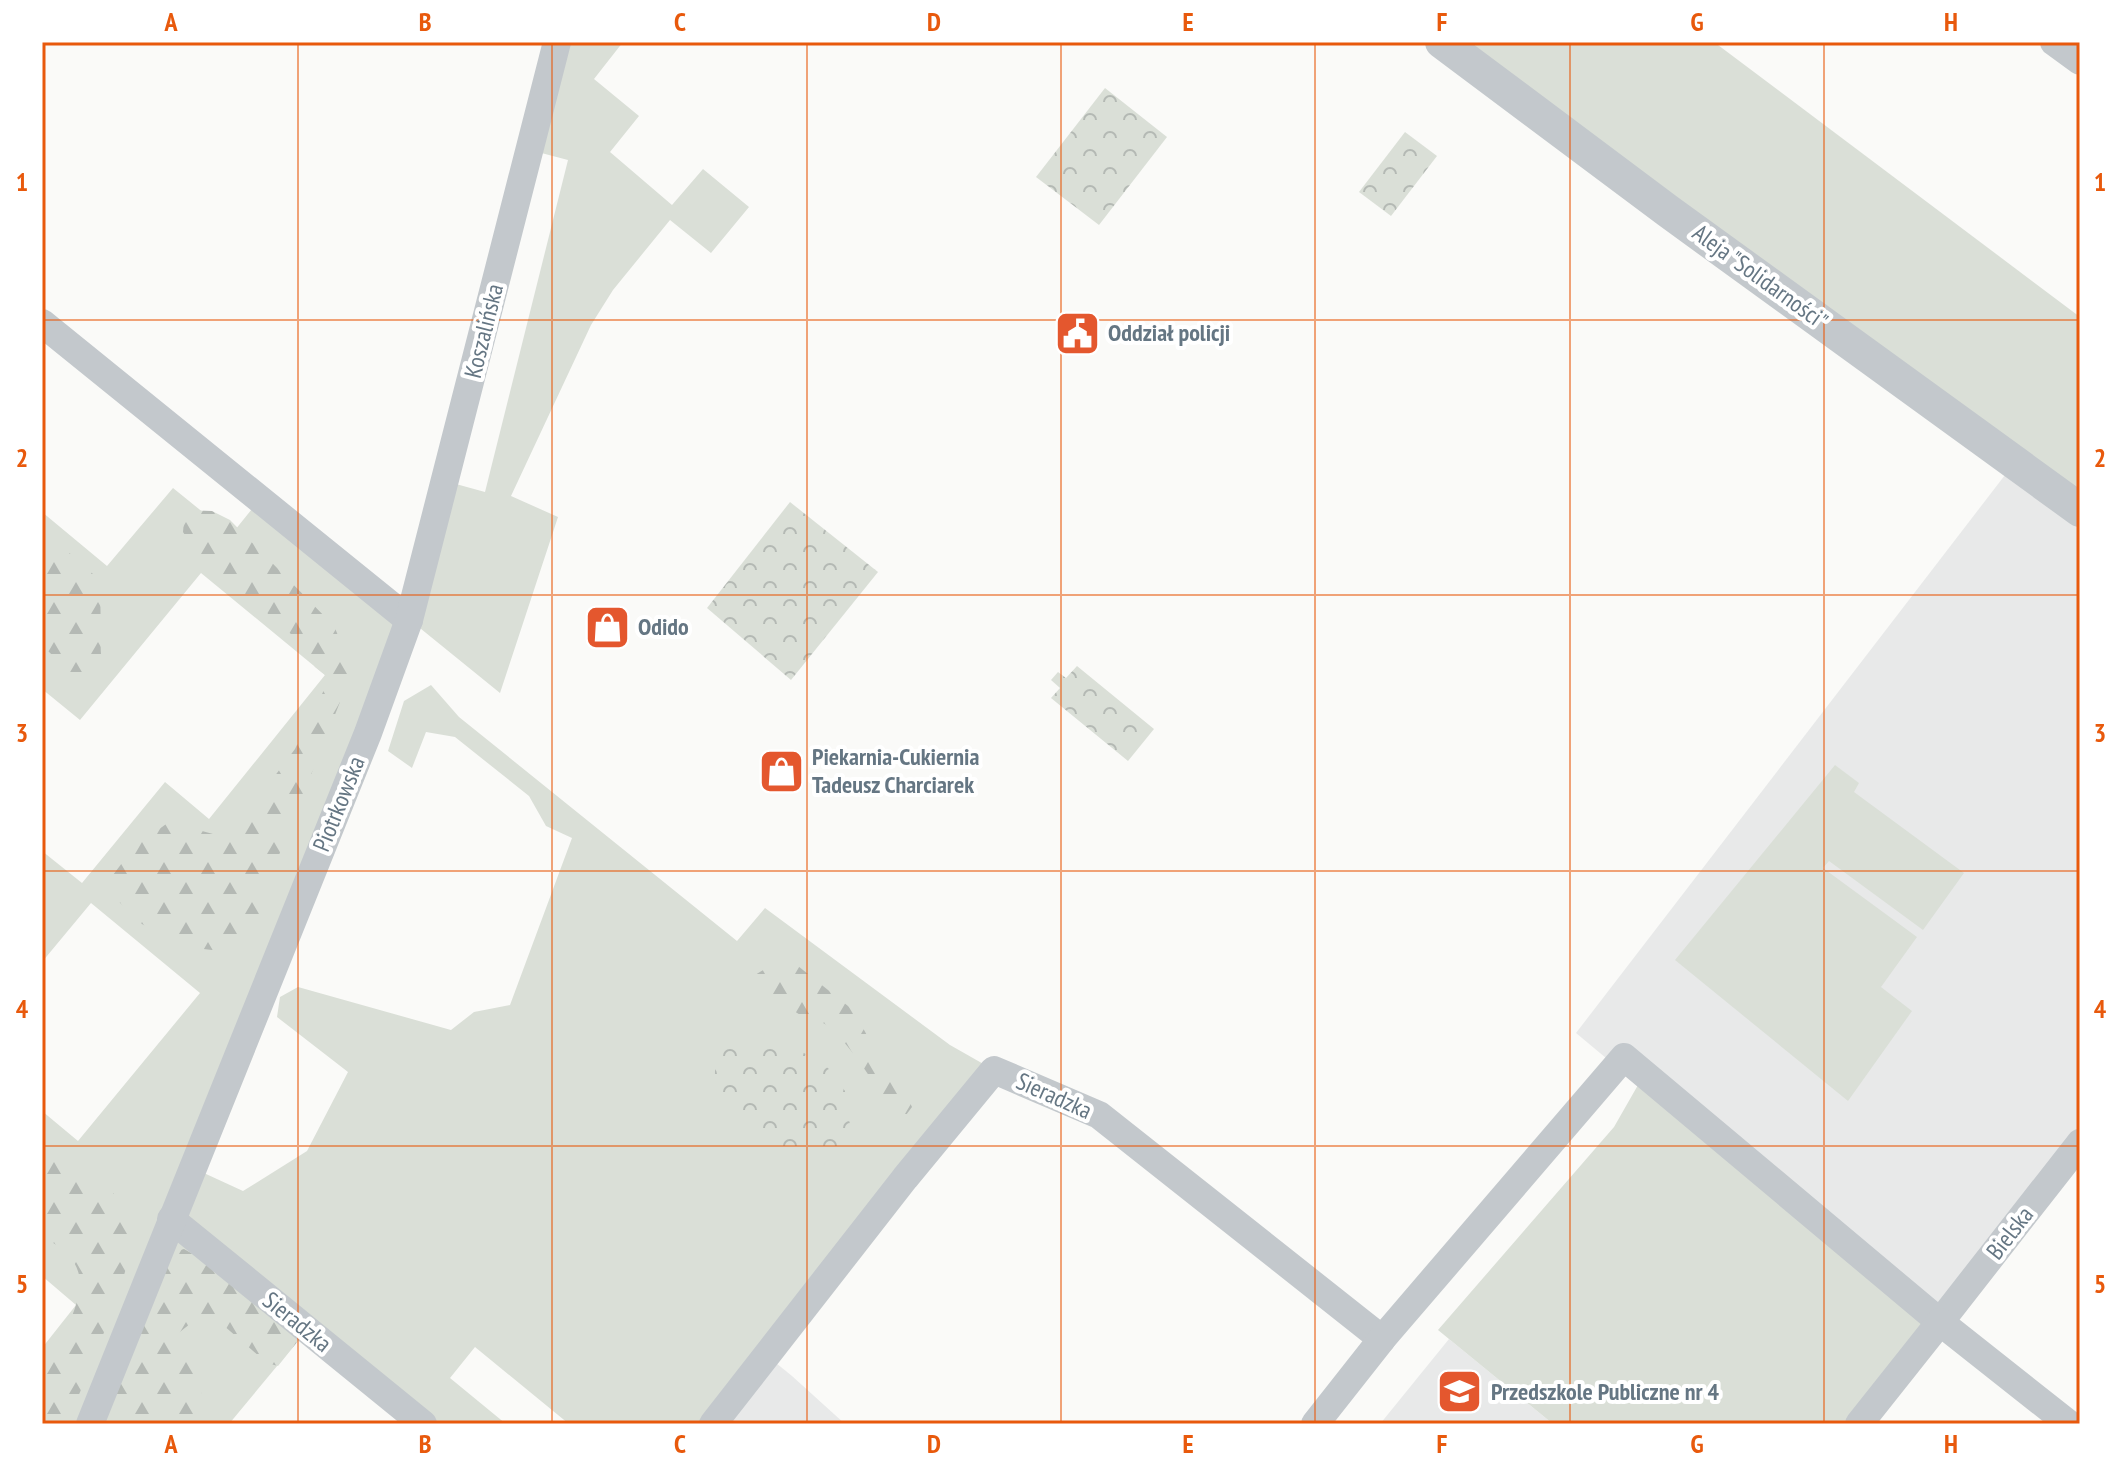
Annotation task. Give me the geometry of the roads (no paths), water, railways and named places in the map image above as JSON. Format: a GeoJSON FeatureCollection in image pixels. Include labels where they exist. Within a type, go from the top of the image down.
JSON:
{"type":"FeatureCollection","features":[{"type":"Feature","properties":{"kind":"street","name":"Koszalińska"},"geometry":{"type":"LineString","coordinates":[[409,620],[557,42]]}},
{"type":"Feature","properties":{"kind":"street","name":"Aleja \"Solidarności\""},"geometry":{"type":"LineString","coordinates":[[1442,42],[1668,211],[2080,510]]}},
{"type":"Feature","properties":{"kind":"street"},"geometry":{"type":"LineString","coordinates":[[2054,42],[2080,61]]}},
{"type":"Feature","properties":{"kind":"street"},"geometry":{"type":"LineString","coordinates":[[42,323],[409,620]]}},
{"type":"Feature","properties":{"kind":"street","name":"Piotrkowska"},"geometry":{"type":"LineString","coordinates":[[90,1424],[368,733],[409,620]]}},
{"type":"Feature","properties":{"kind":"street"},"geometry":{"type":"LineString","coordinates":[[1315,1424],[1382,1339],[1624,1057],[1940,1322],[2069,1424]]}},
{"type":"Feature","properties":{"kind":"street","name":"Sieradzka"},"geometry":{"type":"LineString","coordinates":[[713,1424],[905,1178],[994,1070],[1099,1115],[1382,1339]]}},
{"type":"Feature","properties":{"kind":"street","name":"Bielska"},"geometry":{"type":"LineString","coordinates":[[1859,1424],[2080,1143]]}},
{"type":"Feature","properties":{"kind":"street","name":"Sieradzka"},"geometry":{"type":"LineString","coordinates":[[171,1219],[423,1424]]}},
{"type":"Feature","properties":{"kind":"place","name":"Oddział policji"},"geometry":{"type":"Point","coordinates":[1077,333]}},
{"type":"Feature","properties":{"kind":"place","name":"Odido"},"geometry":{"type":"Point","coordinates":[607,627]}},
{"type":"Feature","properties":{"kind":"place","name":"Piekarnia-Cukiernia Tadeusz Charciarek"},"geometry":{"type":"Point","coordinates":[781,771]}},
{"type":"Feature","properties":{"kind":"place","name":"Przedszkole Publiczne nr 4"},"geometry":{"type":"Point","coordinates":[1460,1392]}}]}
